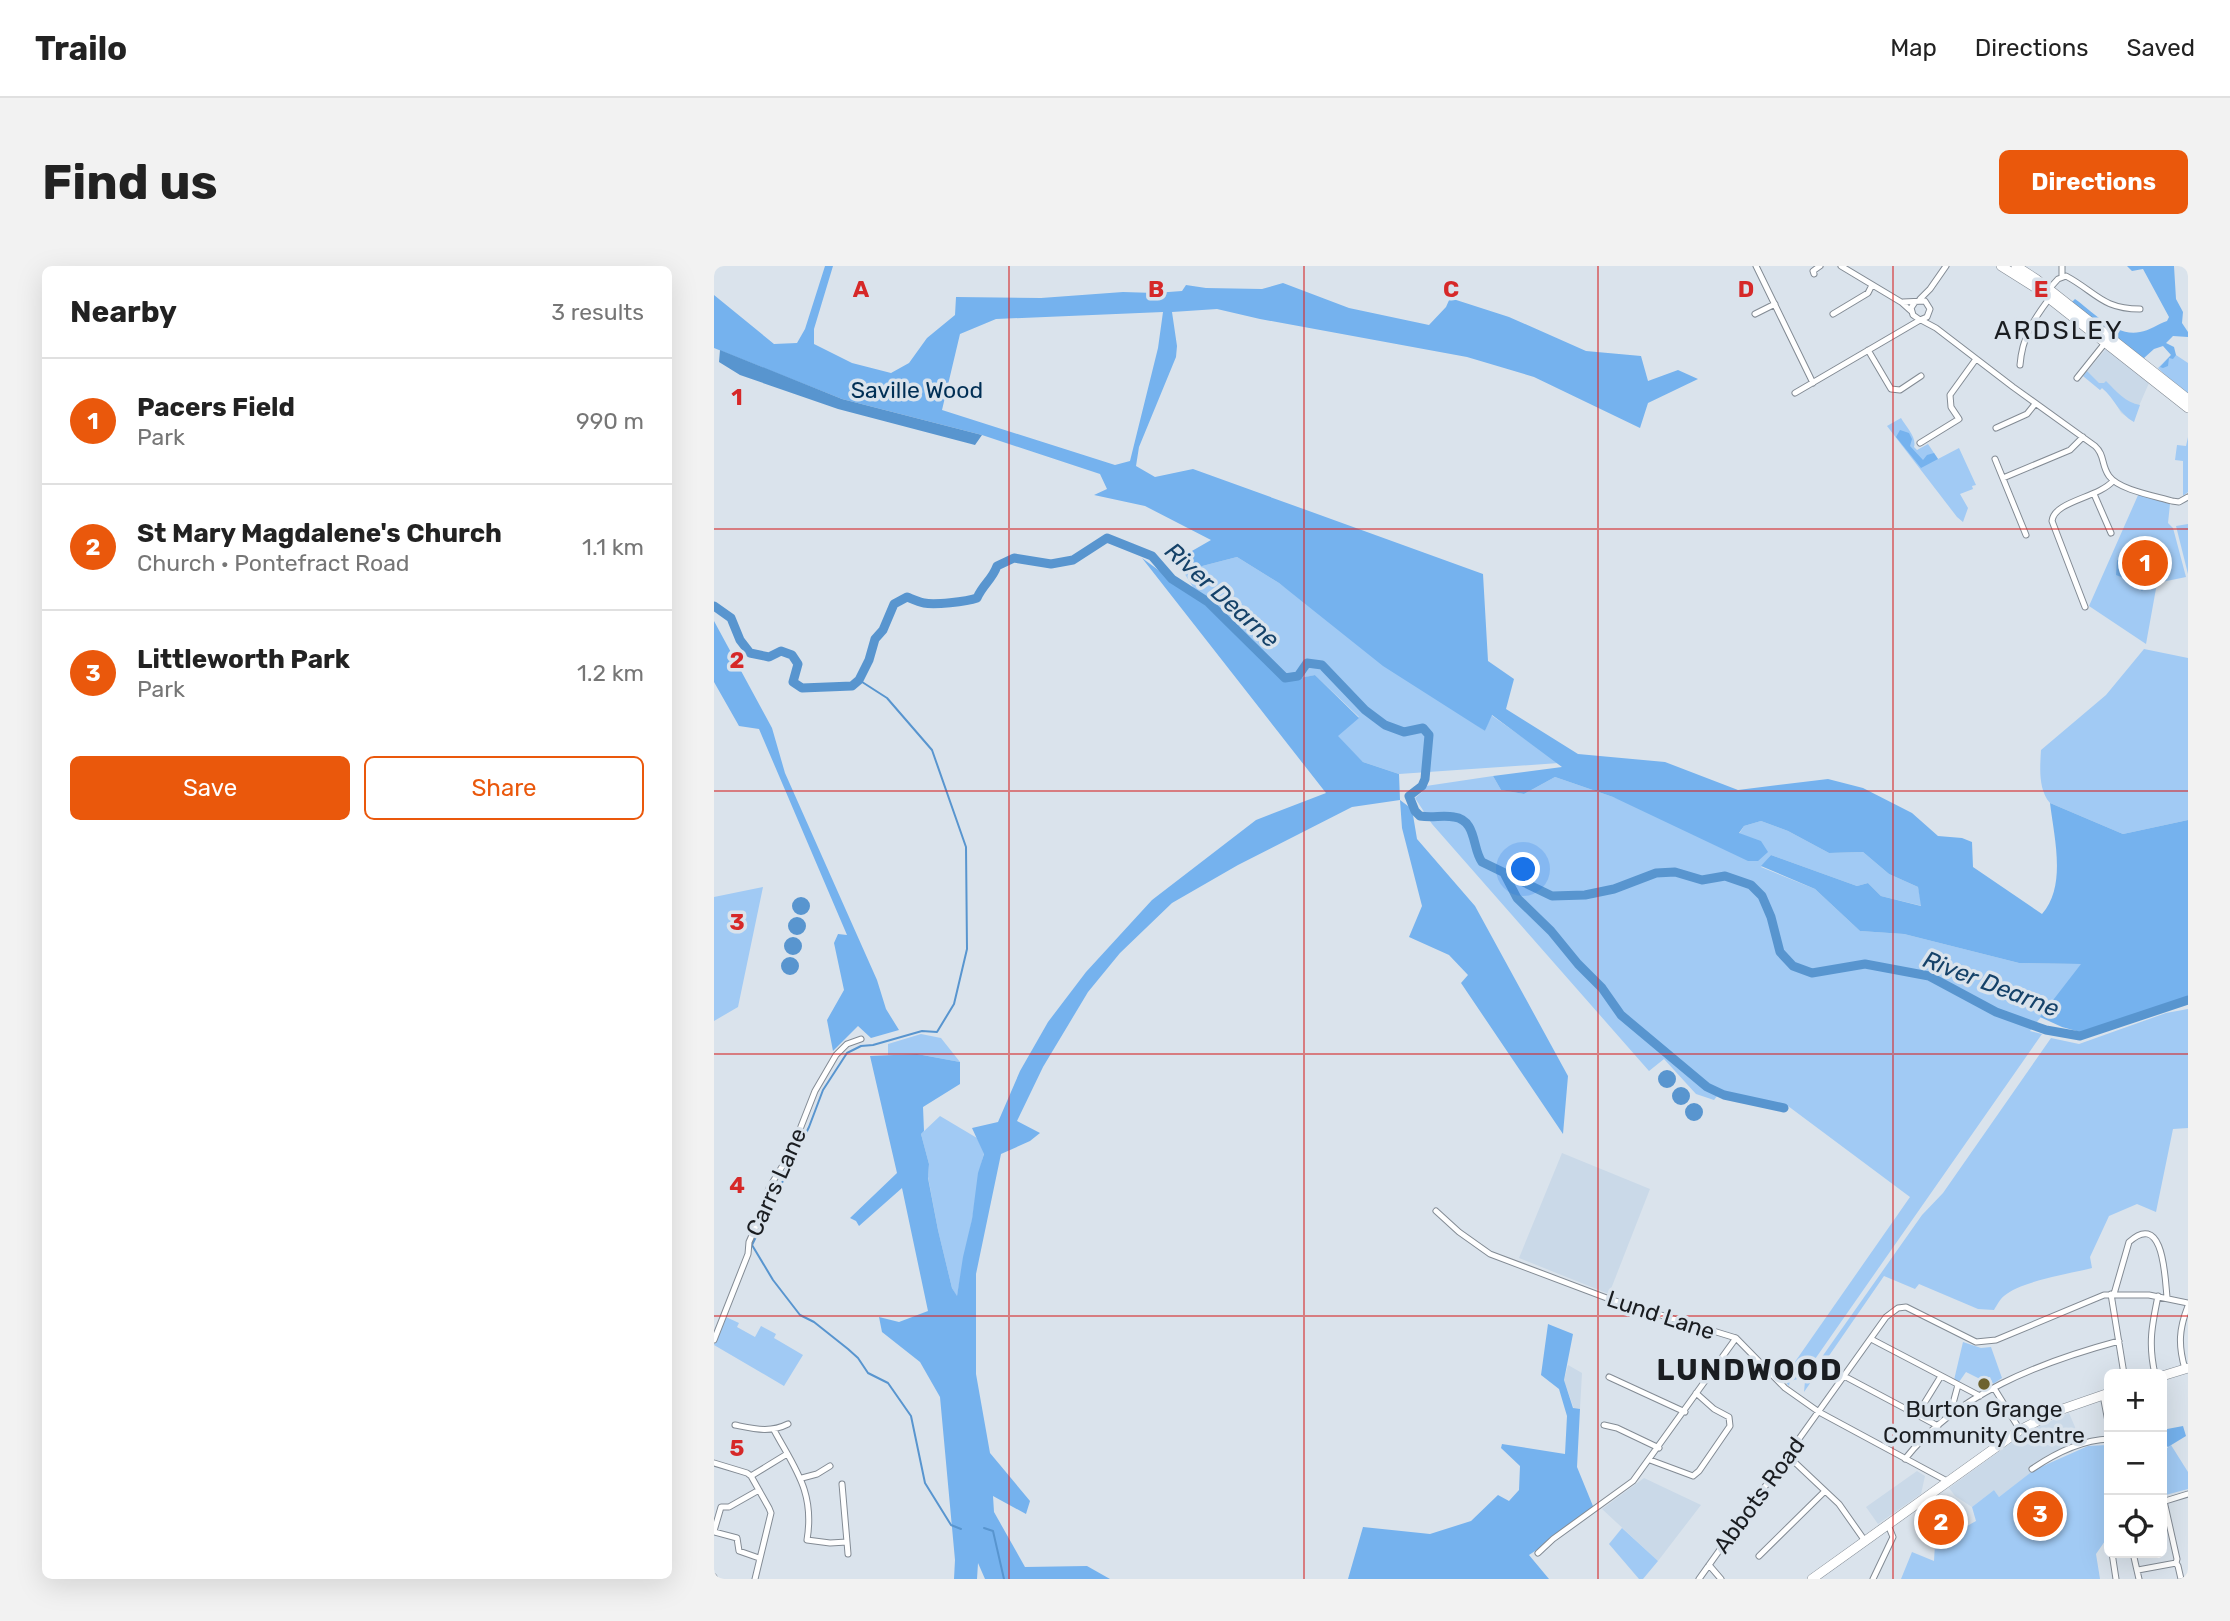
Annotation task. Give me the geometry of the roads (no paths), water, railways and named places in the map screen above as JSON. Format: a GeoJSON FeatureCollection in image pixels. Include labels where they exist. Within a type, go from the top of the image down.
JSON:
{"type":"FeatureCollection","features":[{"type":"Feature","properties":{"kind":"highway"},"geometry":{"type":"LineString","coordinates":[[2001,266],[2049,294],[2188,408]]}},
{"type":"Feature","properties":{"kind":"highway"},"geometry":{"type":"LineString","coordinates":[[2016,266],[2105,343],[2188,399]]}},
{"type":"Feature","properties":{"kind":"highway"},"geometry":{"type":"LineString","coordinates":[[2167,1374],[2186,1368]]}},
{"type":"Feature","properties":{"kind":"highway"},"geometry":{"type":"LineString","coordinates":[[1812,1579],[2020,1430],[2057,1411],[2104,1395]]}},
{"type":"Feature","properties":{"kind":"street"},"geometry":{"type":"LineString","coordinates":[[1756,266],[1813,383]]}},
{"type":"Feature","properties":{"kind":"street"},"geometry":{"type":"LineString","coordinates":[[1814,274],[1813,271],[1820,266]]}},
{"type":"Feature","properties":{"kind":"street"},"geometry":{"type":"LineString","coordinates":[[1841,266],[1901,302],[1914,317],[1936,328],[2083,437],[2101,452],[2104,467],[2113,481],[2172,501],[2179,502],[2188,497]]}},
{"type":"Feature","properties":{"kind":"street"},"geometry":{"type":"LineString","coordinates":[[1907,327],[1917,301],[1930,289],[1945,266]]}},
{"type":"Feature","properties":{"kind":"street"},"geometry":{"type":"LineString","coordinates":[[2020,365],[2022,344],[2049,294],[2062,277],[2062,266]]}},
{"type":"Feature","properties":{"kind":"street"},"geometry":{"type":"LineString","coordinates":[[2062,277],[2071,278],[2091,294],[2119,308],[2140,309]]}},
{"type":"Feature","properties":{"kind":"street"},"geometry":{"type":"LineString","coordinates":[[1833,314],[1868,293],[1872,285]]}},
{"type":"Feature","properties":{"kind":"street"},"geometry":{"type":"LineString","coordinates":[[1795,394],[1927,317],[1930,309],[1930,289]]}},
{"type":"Feature","properties":{"kind":"street"},"geometry":{"type":"LineString","coordinates":[[1901,302],[1925,301],[1936,328]]}},
{"type":"Feature","properties":{"kind":"street"},"geometry":{"type":"LineString","coordinates":[[1755,314],[1775,304]]}},
{"type":"Feature","properties":{"kind":"street"},"geometry":{"type":"LineString","coordinates":[[2077,378],[2105,343]]}},
{"type":"Feature","properties":{"kind":"street"},"geometry":{"type":"LineString","coordinates":[[1868,350],[1891,389],[1899,390],[1911,385],[1918,377]]}},
{"type":"Feature","properties":{"kind":"street"},"geometry":{"type":"LineString","coordinates":[[1963,429],[1951,407],[1950,396],[1976,359]]}},
{"type":"Feature","properties":{"kind":"street"},"geometry":{"type":"LineString","coordinates":[[1996,428],[2027,414],[2035,404]]}},
{"type":"Feature","properties":{"kind":"street"},"geometry":{"type":"LineString","coordinates":[[1920,443],[1959,419]]}},
{"type":"Feature","properties":{"kind":"street"},"geometry":{"type":"LineString","coordinates":[[2003,478],[2070,450],[2083,437]]}},
{"type":"Feature","properties":{"kind":"street"},"geometry":{"type":"LineString","coordinates":[[1994,459],[2026,535]]}},
{"type":"Feature","properties":{"kind":"street"},"geometry":{"type":"LineString","coordinates":[[2085,607],[2052,515],[2059,508],[2094,494],[2113,481]]}},
{"type":"Feature","properties":{"kind":"street"},"geometry":{"type":"LineString","coordinates":[[2094,494],[2111,533]]}},
{"type":"Feature","properties":{"kind":"street","name":"Carrs Lane"},"geometry":{"type":"LineString","coordinates":[[714,1340],[748,1254],[749,1241],[762,1213],[769,1188],[791,1152],[815,1091],[836,1055],[847,1044],[861,1039]]}},
{"type":"Feature","properties":{"kind":"street","name":"Lund Lane"},"geometry":{"type":"LineString","coordinates":[[1436,1211],[1459,1232],[1490,1254],[1612,1300],[1736,1338],[1785,1388],[1819,1412],[1947,1481]]}},
{"type":"Feature","properties":{"kind":"street"},"geometry":{"type":"LineString","coordinates":[[2123,1369],[2112,1294],[2129,1242],[2135,1237],[2153,1237],[2160,1245],[2167,1297]]}},
{"type":"Feature","properties":{"kind":"street"},"geometry":{"type":"LineString","coordinates":[[2112,1294],[2167,1297],[2188,1304],[2179,1339],[2186,1368]]}},
{"type":"Feature","properties":{"kind":"street","name":"Abbots Road"},"geometry":{"type":"LineString","coordinates":[[1699,1579],[1886,1317],[1898,1308],[1906,1307],[1916,1311],[1958,1334],[1982,1343],[1996,1340],[2098,1296],[2112,1294]]}},
{"type":"Feature","properties":{"kind":"street"},"geometry":{"type":"LineString","coordinates":[[2154,1369],[2150,1340],[2158,1296]]}},
{"type":"Feature","properties":{"kind":"street"},"geometry":{"type":"LineString","coordinates":[[1538,1553],[1633,1481],[1736,1338]]}},
{"type":"Feature","properties":{"kind":"street"},"geometry":{"type":"LineString","coordinates":[[1871,1339],[1980,1396]]}},
{"type":"Feature","properties":{"kind":"street"},"geometry":{"type":"LineString","coordinates":[[1905,1459],[1915,1446],[1938,1426],[1980,1396],[2021,1373],[2070,1354],[2119,1341]]}},
{"type":"Feature","properties":{"kind":"street"},"geometry":{"type":"LineString","coordinates":[[1844,1376],[1938,1426]]}},
{"type":"Feature","properties":{"kind":"street"},"geometry":{"type":"LineString","coordinates":[[1917,1415],[1941,1376]]}},
{"type":"Feature","properties":{"kind":"street"},"geometry":{"type":"LineString","coordinates":[[1609,1377],[1685,1412]]}},
{"type":"Feature","properties":{"kind":"street"},"geometry":{"type":"LineString","coordinates":[[1952,1407],[1958,1385]]}},
{"type":"Feature","properties":{"kind":"street"},"geometry":{"type":"LineString","coordinates":[[1994,1388],[2020,1430]]}},
{"type":"Feature","properties":{"kind":"street"},"geometry":{"type":"LineString","coordinates":[[1650,1460],[1693,1476],[1707,1460],[1730,1426],[1729,1417],[1714,1409],[1696,1393]]}},
{"type":"Feature","properties":{"kind":"street"},"geometry":{"type":"LineString","coordinates":[[735,1425],[775,1430],[788,1424]]}},
{"type":"Feature","properties":{"kind":"street"},"geometry":{"type":"LineString","coordinates":[[1605,1425],[1659,1448]]}},
{"type":"Feature","properties":{"kind":"street"},"geometry":{"type":"LineString","coordinates":[[775,1430],[802,1478],[811,1520],[807,1539],[830,1544],[847,1542]]}},
{"type":"Feature","properties":{"kind":"street"},"geometry":{"type":"LineString","coordinates":[[2032,1469],[2075,1446],[2104,1439]]}},
{"type":"Feature","properties":{"kind":"street"},"geometry":{"type":"LineString","coordinates":[[751,1476],[787,1454]]}},
{"type":"Feature","properties":{"kind":"street"},"geometry":{"type":"LineString","coordinates":[[1787,1455],[1839,1504],[1865,1541]]}},
{"type":"Feature","properties":{"kind":"street"},"geometry":{"type":"LineString","coordinates":[[714,1463],[741,1470],[751,1476],[771,1513],[755,1579]]}},
{"type":"Feature","properties":{"kind":"street"},"geometry":{"type":"LineString","coordinates":[[802,1478],[817,1474],[830,1466]]}},
{"type":"Feature","properties":{"kind":"street"},"geometry":{"type":"LineString","coordinates":[[842,1484],[848,1554]]}},
{"type":"Feature","properties":{"kind":"street"},"geometry":{"type":"LineString","coordinates":[[759,1490],[729,1507],[721,1507],[714,1531],[737,1538],[738,1551],[759,1558]]}},
{"type":"Feature","properties":{"kind":"street"},"geometry":{"type":"LineString","coordinates":[[1759,1556],[1825,1491]]}},
{"type":"Feature","properties":{"kind":"street"},"geometry":{"type":"LineString","coordinates":[[2167,1501],[2188,1494]]}},
{"type":"Feature","properties":{"kind":"street"},"geometry":{"type":"LineString","coordinates":[[2167,1518],[2181,1579]]}},
{"type":"Feature","properties":{"kind":"street"},"geometry":{"type":"LineString","coordinates":[[1873,1579],[1893,1537],[1888,1525]]}},
{"type":"Feature","properties":{"kind":"street"},"geometry":{"type":"LineString","coordinates":[[2113,1558],[2116,1579]]}},
{"type":"Feature","properties":{"kind":"street"},"geometry":{"type":"LineString","coordinates":[[2133,1558],[2139,1579]]}},
{"type":"Feature","properties":{"kind":"street"},"geometry":{"type":"LineString","coordinates":[[2138,1570],[2176,1563]]}},
{"type":"Feature","properties":{"kind":"street"},"geometry":{"type":"LineString","coordinates":[[1709,1565],[1721,1579]]}},
{"type":"Feature","properties":{"kind":"waterway","name":"River Dearne"},"geometry":{"type":"LineString","coordinates":[[714,606],[731,618],[740,640],[750,653],[769,657],[781,651],[792,655],[798,664],[793,682],[802,688],[852,686],[859,680],[875,639],[883,630],[894,604],[907,597],[922,603],[935,604],[977,598],[997,566],[1014,558],[1051,564],[1073,560],[1107,538],[1152,556],[1172,579],[1208,602],[1285,678],[1298,676],[1307,663],[1322,665],[1365,710],[1385,725],[1404,732],[1423,728],[1429,735],[1425,779],[1422,786],[1409,796],[1415,811],[1420,816],[1450,816],[1461,819],[1470,829],[1482,862],[1552,896],[1585,895],[1614,889],[1656,873],[1675,872],[1702,880],[1725,876],[1751,885],[1762,896],[1771,917],[1780,952],[1793,966],[1812,973],[1865,964],[1929,976],[1996,1012],[2046,1030],[2080,1036],[2188,1000]]}},
{"type":"Feature","properties":{"kind":"waterway"},"geometry":{"type":"LineString","coordinates":[[859,680],[887,698],[932,750],[966,847],[967,949],[954,1004],[937,1032],[922,1031],[861,1046],[847,1053],[823,1090],[809,1127],[752,1245],[773,1280],[800,1315],[814,1322],[848,1349],[868,1373],[888,1383],[911,1416],[925,1483],[951,1525],[961,1529]]}},
{"type":"Feature","properties":{"kind":"waterway","name":"River Dearne"},"geometry":{"type":"LineString","coordinates":[[1505,875],[1517,898],[1602,988],[1621,1015],[1707,1087],[1724,1095],[1784,1108]]}},
{"type":"Feature","properties":{"kind":"waterway"},"geometry":{"type":"LineString","coordinates":[[984,1528],[993,1531],[1004,1579]]}},
{"type":"Feature","properties":{"kind":"place","name":"Pacers Field"},"geometry":{"type":"Point","coordinates":[2145,563]}},
{"type":"Feature","properties":{"kind":"place","name":"Burton Grange Community Centre"},"geometry":{"type":"Point","coordinates":[1984,1384]}},
{"type":"Feature","properties":{"kind":"place","name":"Littleworth Park"},"geometry":{"type":"Point","coordinates":[2040,1514]}},
{"type":"Feature","properties":{"kind":"place","name":"St Mary Magdalene's Church"},"geometry":{"type":"Point","coordinates":[1941,1522]}},
{"type":"Feature","properties":{"kind":"district","name":"ARDSLEY"},"geometry":{"type":"Point","coordinates":[2059,330]}},
{"type":"Feature","properties":{"kind":"district","name":"LUNDWOOD"},"geometry":{"type":"Point","coordinates":[1750,1370]}},
{"type":"Feature","properties":{"kind":"park label","name":"Saville Wood"},"geometry":{"type":"Point","coordinates":[917,390]}}]}
